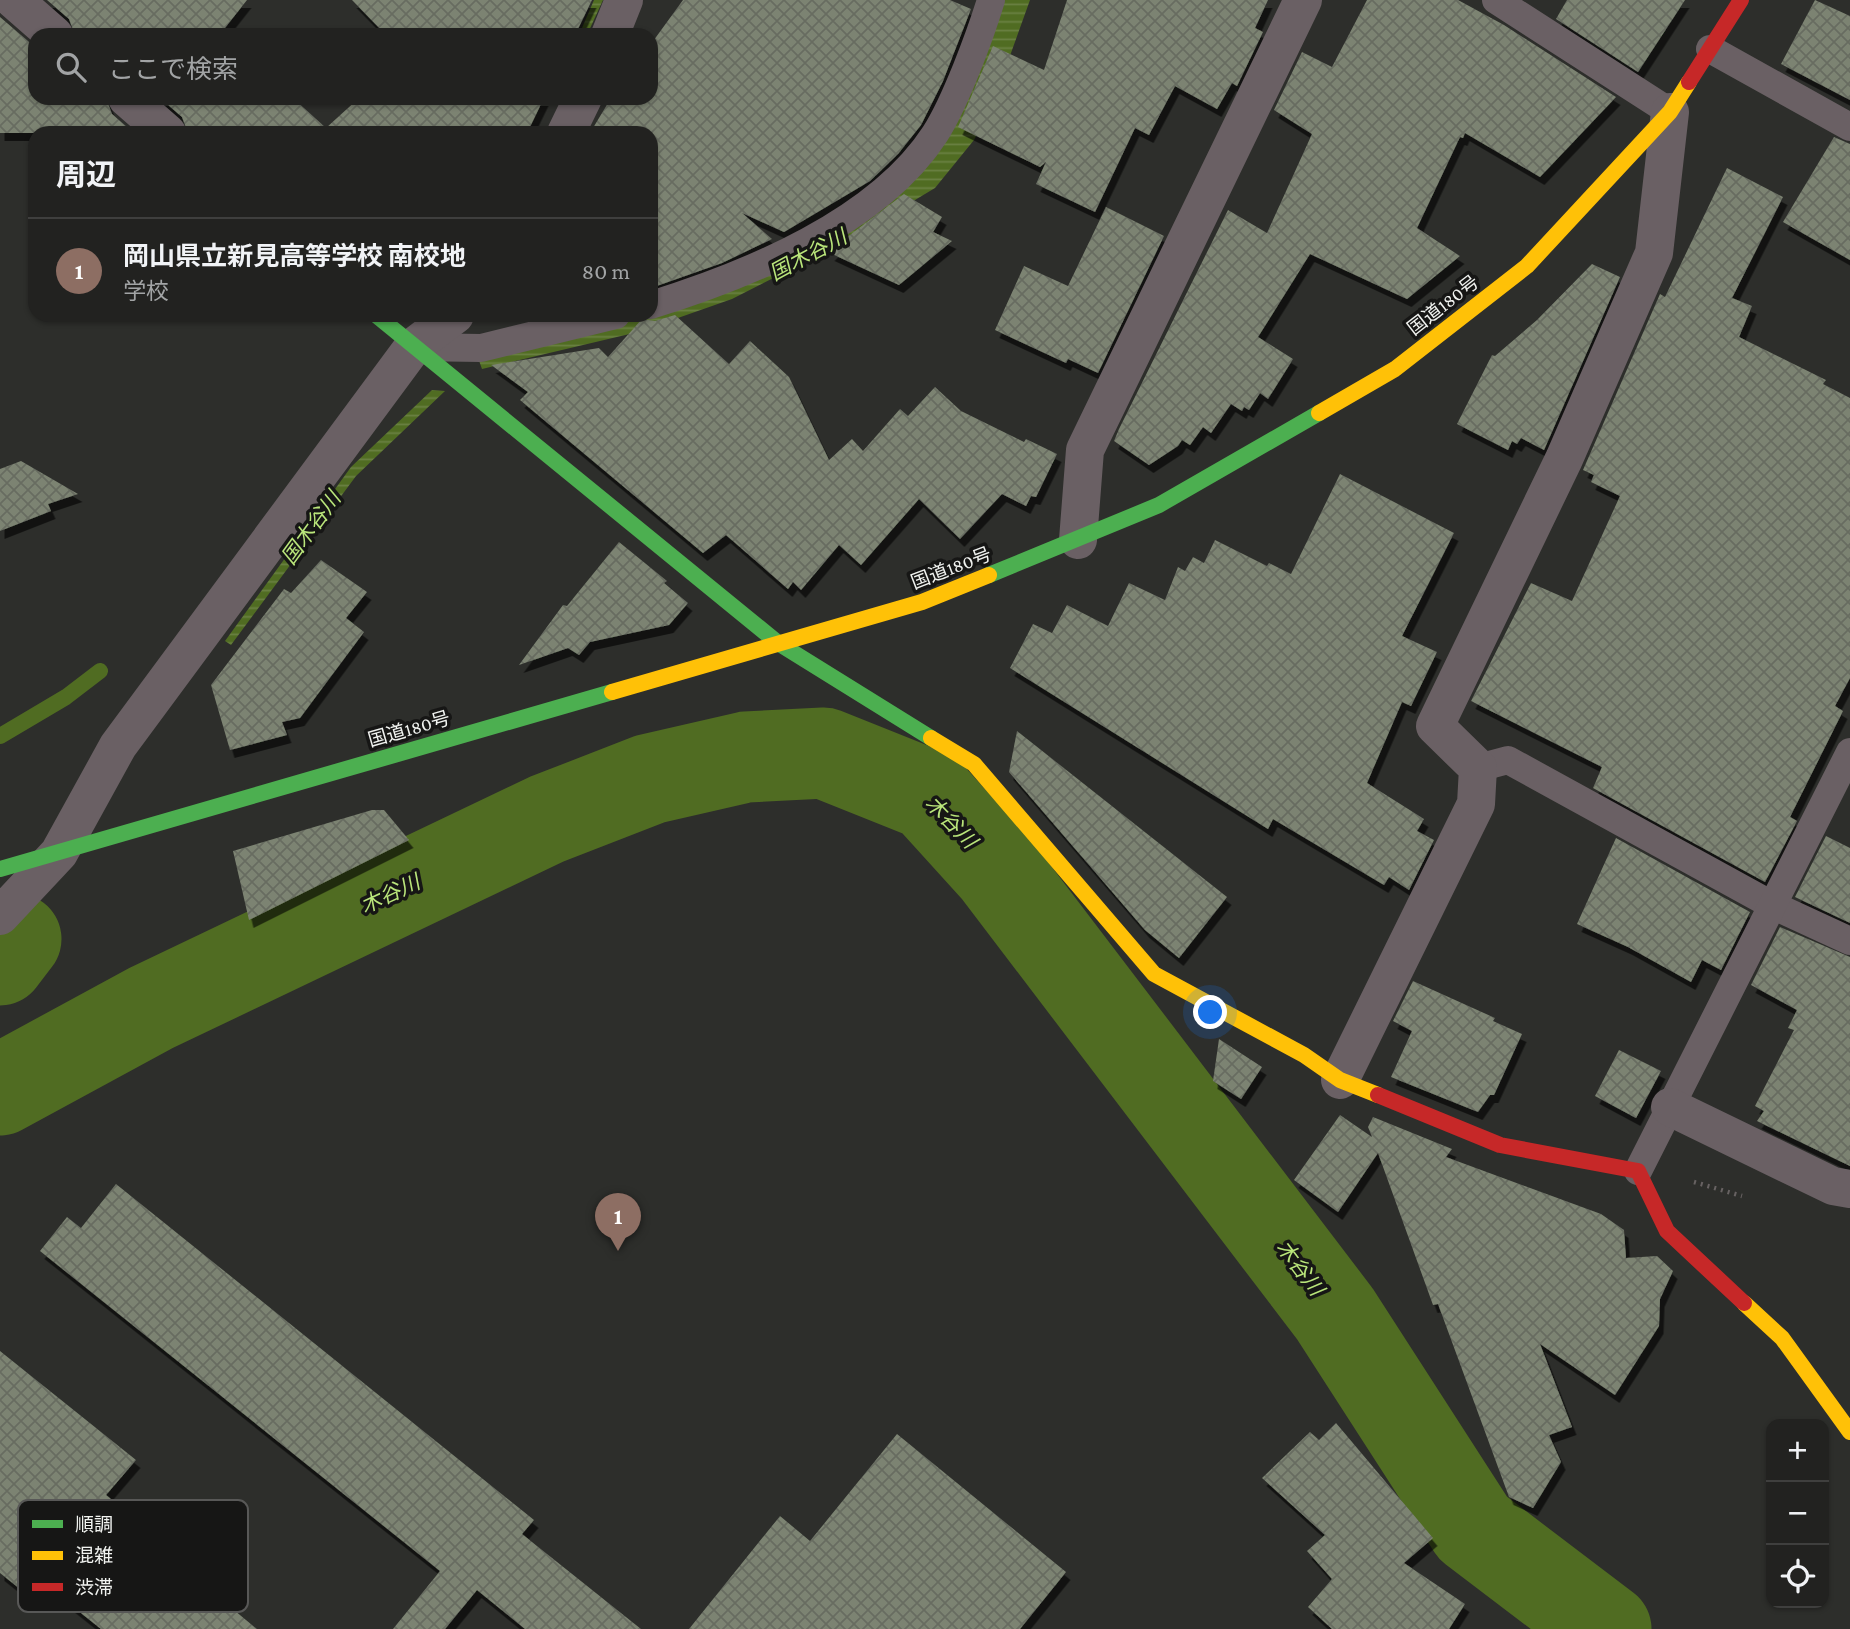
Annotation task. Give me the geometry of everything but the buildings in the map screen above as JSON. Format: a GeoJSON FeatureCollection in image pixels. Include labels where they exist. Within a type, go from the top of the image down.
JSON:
{"type":"FeatureCollection","features":[{"type":"Feature","properties":{"kind":"main road","name":"国道180号"},"geometry":{"type":"LineString","coordinates":[[0,869],[922,602],[1159,505],[1395,369],[1527,266],[1670,112],[1741,0]]}},
{"type":"Feature","properties":{"kind":"main road"},"geometry":{"type":"LineString","coordinates":[[384,322],[778,643],[974,764],[1154,974],[1304,1055],[1339,1080],[1500,1145],[1638,1171],[1667,1231],[1782,1338],[1850,1432]]}},
{"type":"Feature","properties":{"kind":"street"},"geometry":{"type":"LineString","coordinates":[[14,0],[46,28]]}},
{"type":"Feature","properties":{"kind":"street"},"geometry":{"type":"LineString","coordinates":[[613,28],[624,0]]}},
{"type":"Feature","properties":{"kind":"street"},"geometry":{"type":"LineString","coordinates":[[1078,540],[1085,450],[1303,0]]}},
{"type":"Feature","properties":{"kind":"street"},"geometry":{"type":"LineString","coordinates":[[135,105],[159,126]]}},
{"type":"Feature","properties":{"kind":"street"},"geometry":{"type":"LineString","coordinates":[[569,126],[580,105]]}},
{"type":"Feature","properties":{"kind":"street"},"geometry":{"type":"LineString","coordinates":[[1339,1080],[1476,804],[1478,768],[1435,726],[1564,459],[1654,253],[1670,112]]}},
{"type":"Feature","properties":{"kind":"street"},"geometry":{"type":"LineString","coordinates":[[0,916],[59,853],[118,746],[413,347],[446,322]]}},
{"type":"Feature","properties":{"kind":"street"},"geometry":{"type":"LineString","coordinates":[[1670,1107],[1833,1186],[1850,1189]]}},
{"type":"Feature","properties":{"kind":"lane"},"geometry":{"type":"LineString","coordinates":[[658,302],[750,268],[842,220],[881,194],[935,134],[991,0]]}},
{"type":"Feature","properties":{"kind":"lane"},"geometry":{"type":"LineString","coordinates":[[1496,0],[1670,112]]}},
{"type":"Feature","properties":{"kind":"lane"},"geometry":{"type":"LineString","coordinates":[[1710,49],[1850,127]]}},
{"type":"Feature","properties":{"kind":"lane"},"geometry":{"type":"LineString","coordinates":[[413,347],[481,348],[587,322]]}},
{"type":"Feature","properties":{"kind":"lane"},"geometry":{"type":"LineString","coordinates":[[1638,1171],[1850,752]]}},
{"type":"Feature","properties":{"kind":"lane"},"geometry":{"type":"LineString","coordinates":[[1478,768],[1508,761],[1772,905],[1850,941]]}},
{"type":"Feature","properties":{"kind":"path"},"geometry":{"type":"LineString","coordinates":[[1638,1171],[1713,1186],[1750,1199]]}},
{"type":"Feature","properties":{"kind":"water"},"geometry":{"type":"Polygon","coordinates":[[[594,0],[603,0],[590,28],[582,28],[594,0]]]}},
{"type":"Feature","properties":{"kind":"water"},"geometry":{"type":"Polygon","coordinates":[[[998,0],[1030,0],[993,103],[974,140],[935,188],[850,239],[732,299],[638,332],[482,369],[477,355],[617,322],[658,322],[658,310],[881,202],[998,0]]]}},
{"type":"Feature","properties":{"kind":"water"},"geometry":{"type":"Polygon","coordinates":[[[432,390],[445,391],[356,476],[231,645],[225,641],[351,467],[432,390]]]}},
{"type":"Feature","properties":{"kind":"waterway"},"geometry":{"type":"LineString","coordinates":[[0,736],[66,697],[100,671]]}},
{"type":"Feature","properties":{"kind":"waterway","name":"木谷川"},"geometry":{"type":"LineString","coordinates":[[0,1090],[151,1008],[547,819],[650,779],[746,757],[824,753],[929,795],[997,870],[1335,1314],[1473,1528],[1606,1629]]}},
{"type":"Feature","properties":{"kind":"waterway","name":"国木谷川"},"geometry":{"type":"LineString","coordinates":[[0,960],[16,939]]}},
{"type":"Feature","properties":{"kind":"traffic: fast"},"geometry":{"type":"LineString","coordinates":[[385,322],[778,643],[931,738]]}},
{"type":"Feature","properties":{"kind":"traffic: fast"},"geometry":{"type":"LineString","coordinates":[[989,575],[1159,505],[1319,413]]}},
{"type":"Feature","properties":{"kind":"traffic: fast"},"geometry":{"type":"LineString","coordinates":[[0,869],[612,692]]}},
{"type":"Feature","properties":{"kind":"traffic: slow"},"geometry":{"type":"LineString","coordinates":[[1319,413],[1395,369],[1527,266],[1670,112],[1689,82]]}},
{"type":"Feature","properties":{"kind":"traffic: slow"},"geometry":{"type":"LineString","coordinates":[[612,692],[922,602],[989,575]]}},
{"type":"Feature","properties":{"kind":"traffic: slow"},"geometry":{"type":"LineString","coordinates":[[931,738],[974,764],[1154,974],[1304,1055],[1340,1080],[1378,1095]]}},
{"type":"Feature","properties":{"kind":"traffic: slow"},"geometry":{"type":"LineString","coordinates":[[1744,1303],[1782,1338],[1850,1432]]}},
{"type":"Feature","properties":{"kind":"traffic: jam"},"geometry":{"type":"LineString","coordinates":[[1689,82],[1741,0]]}},
{"type":"Feature","properties":{"kind":"traffic: jam"},"geometry":{"type":"LineString","coordinates":[[1378,1095],[1500,1145],[1638,1171],[1667,1231],[1744,1303]]}},
{"type":"Feature","properties":{"kind":"place","name":"岡山県立新見高等学校 南校地"},"geometry":{"type":"Point","coordinates":[618,1251]}}]}
